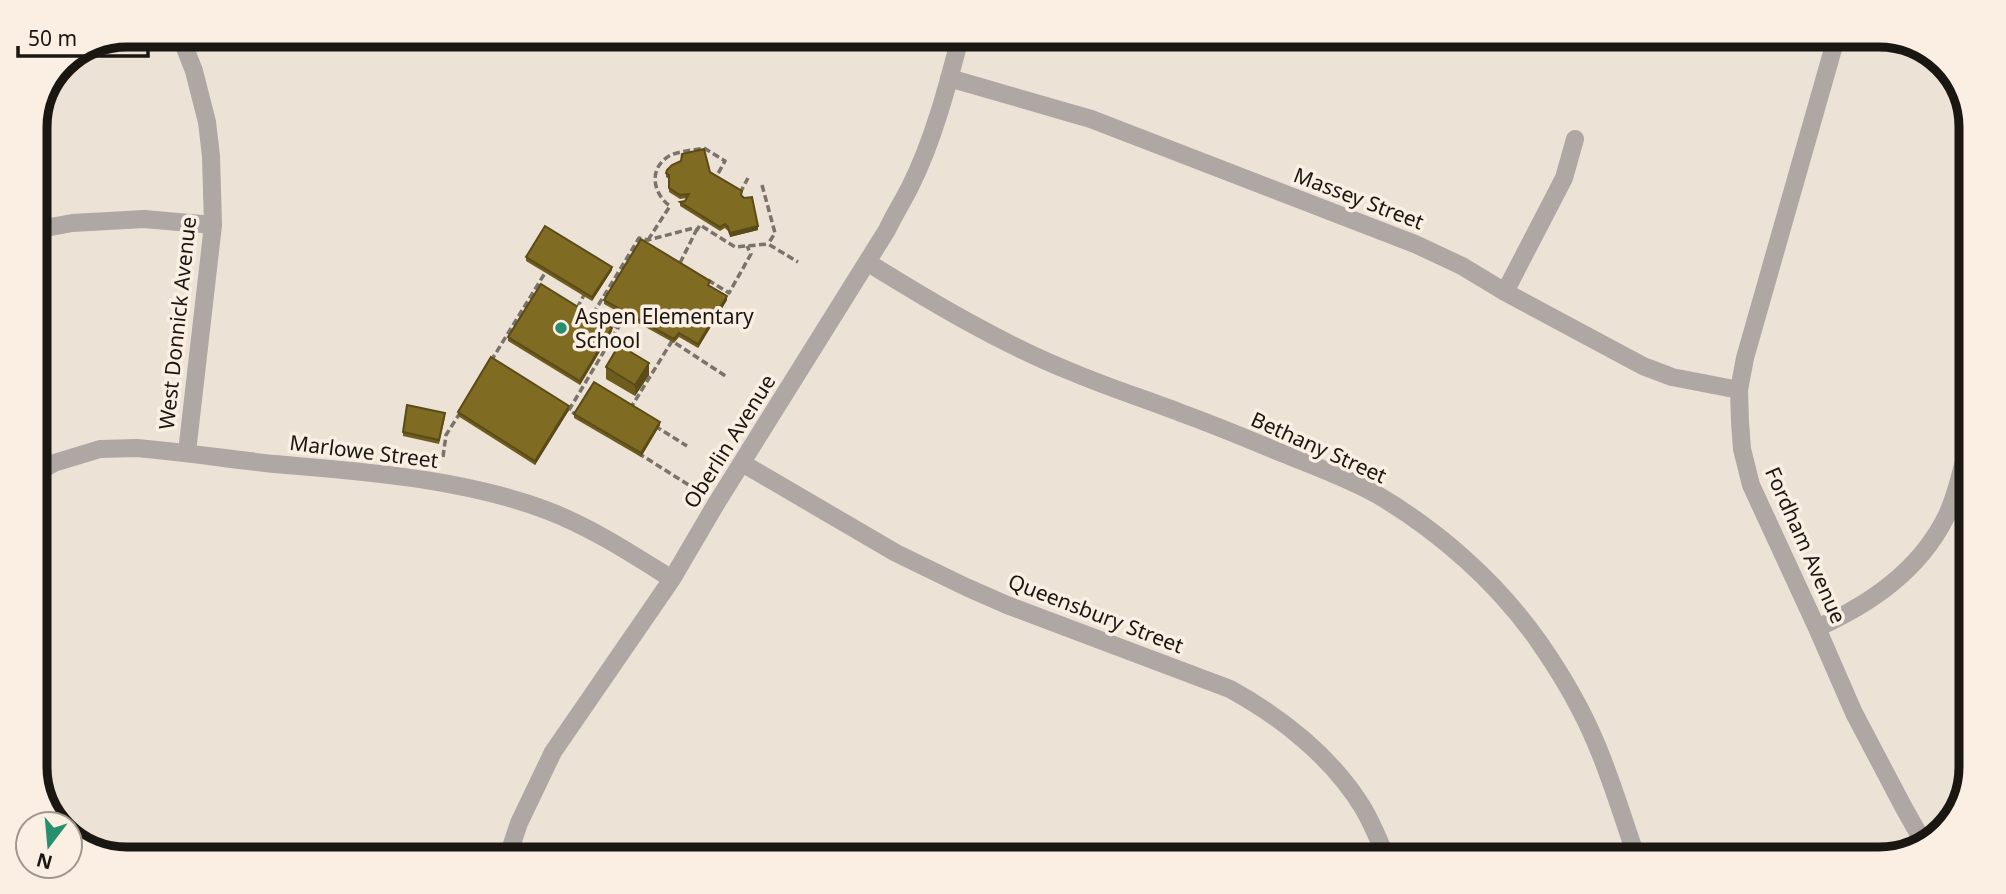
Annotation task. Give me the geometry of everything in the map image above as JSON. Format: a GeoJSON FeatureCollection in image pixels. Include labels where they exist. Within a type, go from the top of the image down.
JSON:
{"type":"FeatureCollection","features":[{"type":"Feature","properties":{"kind":"street","name":"West Donnick Avenue"},"geometry":{"type":"LineString","coordinates":[[185,47],[207,122],[213,225],[187,452]]}},
{"type":"Feature","properties":{"kind":"street","name":"Oberlin Avenue"},"geometry":{"type":"LineString","coordinates":[[511,847],[519,823],[553,752],[673,579],[741,463],[867,262],[910,186],[923,157],[958,47]]}},
{"type":"Feature","properties":{"kind":"street","name":"Fordham Avenue"},"geometry":{"type":"LineString","coordinates":[[1834,47],[1745,358],[1739,390],[1742,449],[1751,485],[1854,713],[1920,835]]}},
{"type":"Feature","properties":{"kind":"street","name":"Massey Street"},"geometry":{"type":"LineString","coordinates":[[949,78],[1091,119],[1415,244],[1462,266],[1643,366],[1672,377],[1739,390]]}},
{"type":"Feature","properties":{"kind":"street"},"geometry":{"type":"LineString","coordinates":[[1505,292],[1564,178],[1575,139]]}},
{"type":"Feature","properties":{"kind":"street"},"geometry":{"type":"LineString","coordinates":[[47,228],[72,223],[144,219],[213,225]]}},
{"type":"Feature","properties":{"kind":"street","name":"Bethany Street"},"geometry":{"type":"LineString","coordinates":[[867,262],[992,336],[1034,356],[1344,478],[1376,495],[1442,540],[1483,577],[1519,615],[1570,691],[1598,748],[1633,847]]}},
{"type":"Feature","properties":{"kind":"street","name":"Marlowe Street"},"geometry":{"type":"LineString","coordinates":[[47,467],[100,449],[137,448],[388,474],[454,485],[547,511],[598,534],[673,579]]}},
{"type":"Feature","properties":{"kind":"street","name":"Queensbury Street"},"geometry":{"type":"LineString","coordinates":[[741,463],[896,552],[966,587],[1230,689],[1250,700],[1317,751],[1348,787],[1367,815],[1381,847]]}},
{"type":"Feature","properties":{"kind":"street"},"geometry":{"type":"LineString","coordinates":[[1817,628],[1868,601],[1895,581],[1922,553],[1946,517],[1959,477]]}},
{"type":"Feature","properties":{"kind":"path"},"geometry":{"type":"LineString","coordinates":[[649,242],[670,206],[661,198],[655,186],[658,166],[671,155],[704,148],[725,161],[715,179]]}},
{"type":"Feature","properties":{"kind":"path"},"geometry":{"type":"LineString","coordinates":[[740,192],[748,178]]}},
{"type":"Feature","properties":{"kind":"path"},"geometry":{"type":"LineString","coordinates":[[762,185],[775,233],[768,244]]}},
{"type":"Feature","properties":{"kind":"path"},"geometry":{"type":"LineString","coordinates":[[690,269],[680,263],[700,225],[735,247],[768,244],[798,262]]}},
{"type":"Feature","properties":{"kind":"path"},"geometry":{"type":"LineString","coordinates":[[618,328],[593,315],[639,239],[649,242],[694,228],[697,230]]}},
{"type":"Feature","properties":{"kind":"path"},"geometry":{"type":"LineString","coordinates":[[699,275],[729,293],[751,254],[747,246]]}},
{"type":"Feature","properties":{"kind":"path"},"geometry":{"type":"LineString","coordinates":[[491,361],[545,273]]}},
{"type":"Feature","properties":{"kind":"path"},"geometry":{"type":"LineString","coordinates":[[577,308],[584,295]]}},
{"type":"Feature","properties":{"kind":"path"},"geometry":{"type":"LineString","coordinates":[[580,417],[569,410],[584,383],[626,315],[638,322]]}},
{"type":"Feature","properties":{"kind":"path"},"geometry":{"type":"LineString","coordinates":[[629,411],[672,341],[727,377]]}},
{"type":"Feature","properties":{"kind":"path"},"geometry":{"type":"LineString","coordinates":[[584,383],[596,390]]}},
{"type":"Feature","properties":{"kind":"path"},"geometry":{"type":"LineString","coordinates":[[443,457],[446,435],[464,405]]}},
{"type":"Feature","properties":{"kind":"path"},"geometry":{"type":"LineString","coordinates":[[652,425],[687,446]]}},
{"type":"Feature","properties":{"kind":"path"},"geometry":{"type":"LineString","coordinates":[[627,447],[716,504]]}},
{"type":"Feature","properties":{"kind":"building"},"geometry":{"type":"Polygon","coordinates":[[[704,149],[710,172],[742,191],[744,198],[752,197],[758,226],[730,233],[725,224],[720,227],[680,202],[685,201],[689,194],[680,195],[669,188],[667,170],[681,161],[682,154],[704,149]]]}},
{"type":"Feature","properties":{"kind":"building"},"geometry":{"type":"Polygon","coordinates":[[[545,226],[612,267],[592,297],[526,257],[545,226]]]}},
{"type":"Feature","properties":{"kind":"building"},"geometry":{"type":"Polygon","coordinates":[[[641,239],[710,281],[708,285],[727,296],[698,344],[679,333],[674,339],[604,300],[641,239]]]}},
{"type":"Feature","properties":{"kind":"building"},"geometry":{"type":"Polygon","coordinates":[[[541,284],[612,328],[580,381],[508,337],[541,284]]]}},
{"type":"Feature","properties":{"kind":"building"},"geometry":{"type":"Polygon","coordinates":[[[619,345],[649,363],[635,385],[606,367],[619,345]]]}},
{"type":"Feature","properties":{"kind":"building"},"geometry":{"type":"Polygon","coordinates":[[[491,357],[569,406],[535,461],[458,412],[491,357]]]}},
{"type":"Feature","properties":{"kind":"building"},"geometry":{"type":"Polygon","coordinates":[[[594,382],[660,422],[641,453],[574,414],[594,382]]]}},
{"type":"Feature","properties":{"kind":"building"},"geometry":{"type":"Polygon","coordinates":[[[407,405],[445,413],[439,440],[403,432],[407,405]]]}},
{"type":"Feature","properties":{"kind":"place","name":"Aspen Elementary School"},"geometry":{"type":"Point","coordinates":[561,328]}}]}
